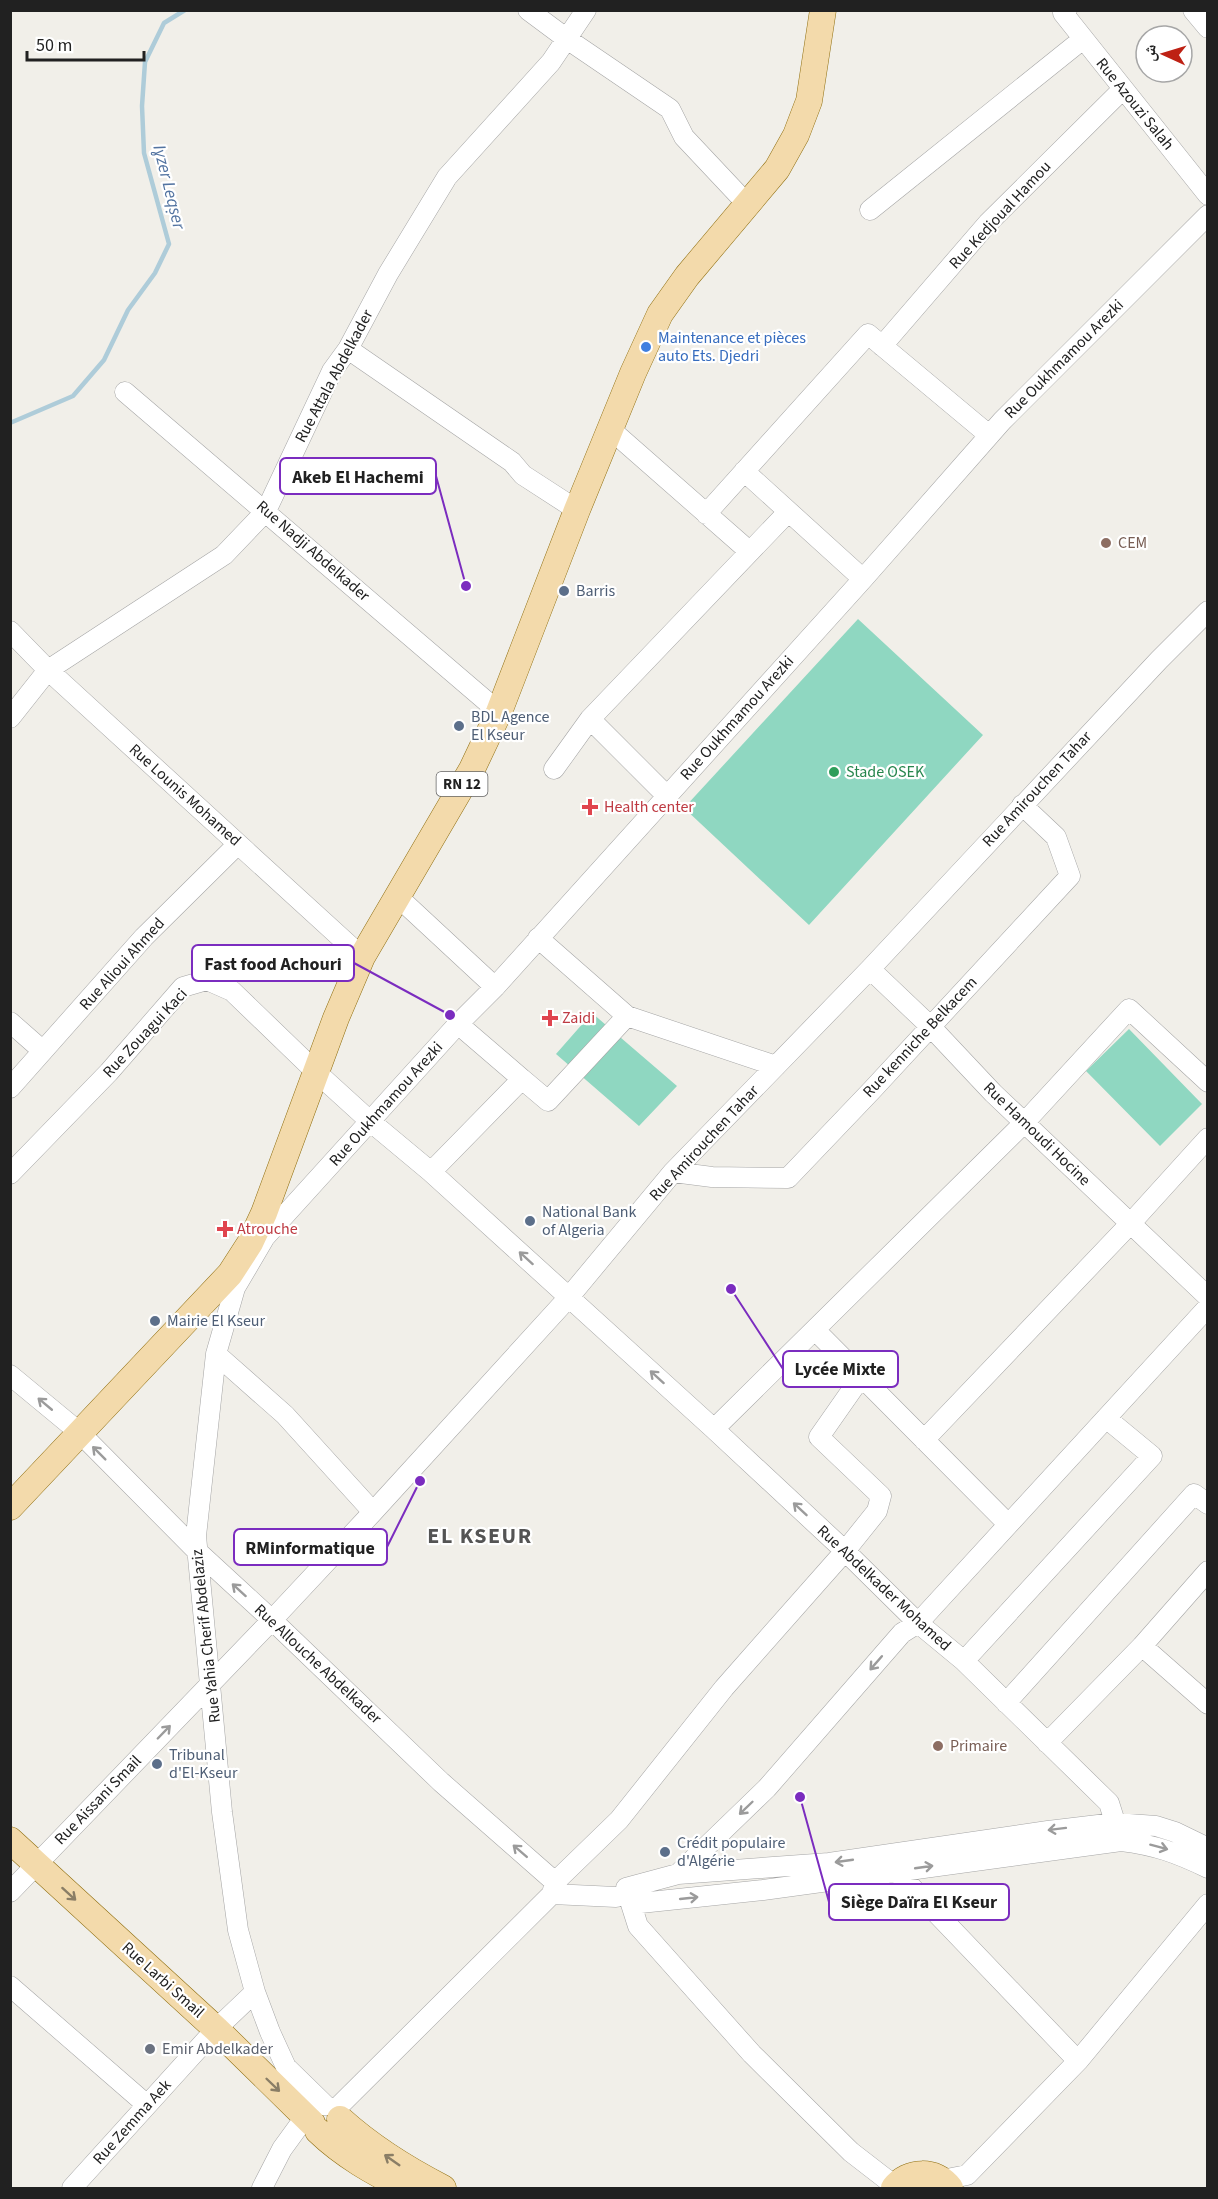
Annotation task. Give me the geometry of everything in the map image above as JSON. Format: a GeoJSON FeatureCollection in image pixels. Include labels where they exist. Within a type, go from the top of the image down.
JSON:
{"type":"FeatureCollection","features":[{"type":"Feature","properties":{"kind":"main road","name":"RN 12"},"geometry":{"type":"LineString","coordinates":[[10,1507],[230,1274],[250,1243],[264,1213],[336,1017],[362,957],[472,769],[499,712],[577,510],[633,373],[660,314],[687,276],[777,169],[796,135],[809,101],[823,10]]}},
{"type":"Feature","properties":{"kind":"main road","name":"Rue Larbi Smail"},"geometry":{"type":"LineString","coordinates":[[10,1840],[216,2029],[321,2117]]}},
{"type":"Feature","properties":{"kind":"main road"},"geometry":{"type":"LineString","coordinates":[[321,2117],[346,2155],[370,2171],[405,2188]]}},
{"type":"Feature","properties":{"kind":"main road"},"geometry":{"type":"LineString","coordinates":[[321,2117],[361,2138],[400,2166],[443,2188]]}},
{"type":"Feature","properties":{"kind":"main road"},"geometry":{"type":"LineString","coordinates":[[895,2187],[913,2175],[925,2174],[936,2176],[948,2185]]}},
{"type":"Feature","properties":{"kind":"street"},"geometry":{"type":"LineString","coordinates":[[528,10],[670,109],[684,137],[747,204]]}},
{"type":"Feature","properties":{"kind":"street","name":"Rue Attala Abdelkader"},"geometry":{"type":"LineString","coordinates":[[10,718],[48,670],[224,555],[266,511],[333,371],[348,349],[388,273],[447,177],[551,62],[586,10]]}},
{"type":"Feature","properties":{"kind":"street"},"geometry":{"type":"LineString","coordinates":[[1193,10],[1208,28]]}},
{"type":"Feature","properties":{"kind":"street","name":"Rue Azouzi Salah"},"geometry":{"type":"LineString","coordinates":[[1065,12],[1083,39],[1208,195]]}},
{"type":"Feature","properties":{"kind":"street"},"geometry":{"type":"LineString","coordinates":[[870,210],[1083,39]]}},
{"type":"Feature","properties":{"kind":"street","name":"Rue Kedjoual Hamou"},"geometry":{"type":"LineString","coordinates":[[882,346],[988,223],[1123,89]]}},
{"type":"Feature","properties":{"kind":"street","name":"Rue Oukhmamou Arezki"},"geometry":{"type":"LineString","coordinates":[[235,1288],[265,1237],[458,1024],[495,987],[863,579],[989,435],[1208,215]]}},
{"type":"Feature","properties":{"kind":"street"},"geometry":{"type":"LineString","coordinates":[[706,513],[868,334],[989,435]]}},
{"type":"Feature","properties":{"kind":"street"},"geometry":{"type":"LineString","coordinates":[[348,349],[512,462],[523,475],[577,510]]}},
{"type":"Feature","properties":{"kind":"street","name":"Rue Nadji Abdelkader"},"geometry":{"type":"LineString","coordinates":[[125,392],[499,712]]}},
{"type":"Feature","properties":{"kind":"street"},"geometry":{"type":"LineString","coordinates":[[610,429],[749,551]]}},
{"type":"Feature","properties":{"kind":"street"},"geometry":{"type":"LineString","coordinates":[[744,471],[863,579]]}},
{"type":"Feature","properties":{"kind":"street"},"geometry":{"type":"LineString","coordinates":[[554,769],[590,719],[788,512]]}},
{"type":"Feature","properties":{"kind":"street","name":"Rue Amirouchen Tahar"},"geometry":{"type":"LineString","coordinates":[[211,1684],[373,1512],[569,1297],[673,1172],[870,969],[1022,805],[1208,611]]}},
{"type":"Feature","properties":{"kind":"street","name":"Rue Lounis Mohamed"},"geometry":{"type":"LineString","coordinates":[[10,631],[48,670],[362,957]]}},
{"type":"Feature","properties":{"kind":"street"},"geometry":{"type":"LineString","coordinates":[[590,719],[666,795]]}},
{"type":"Feature","properties":{"kind":"street","name":"Rue kenniche Belkacem"},"geometry":{"type":"LineString","coordinates":[[673,1172],[712,1177],[788,1178],[872,1090],[1070,876],[1056,837],[1022,805]]}},
{"type":"Feature","properties":{"kind":"street","name":"Rue Alioui Ahmed"},"geometry":{"type":"LineString","coordinates":[[10,1088],[144,937],[238,844],[362,957]]}},
{"type":"Feature","properties":{"kind":"street"},"geometry":{"type":"LineString","coordinates":[[398,897],[495,987]]}},
{"type":"Feature","properties":{"kind":"street"},"geometry":{"type":"LineString","coordinates":[[538,938],[627,1016],[776,1066]]}},
{"type":"Feature","properties":{"kind":"street","name":"Rue Hamoudi Hocine"},"geometry":{"type":"LineString","coordinates":[[870,969],[930,1026],[993,1094],[1208,1297]]}},
{"type":"Feature","properties":{"kind":"street","name":"Rue Zouagui Kaci"},"geometry":{"type":"LineString","coordinates":[[10,1174],[109,1072],[183,987],[207,980],[232,991],[316,1072],[431,1172]]}},
{"type":"Feature","properties":{"kind":"street"},"geometry":{"type":"LineString","coordinates":[[714,1430],[1024,1123],[1129,1009],[1208,1082]]}},
{"type":"Feature","properties":{"kind":"street"},"geometry":{"type":"LineString","coordinates":[[458,1024],[548,1101],[627,1016]]}},
{"type":"Feature","properties":{"kind":"street"},"geometry":{"type":"LineString","coordinates":[[10,1022],[43,1051]]}},
{"type":"Feature","properties":{"kind":"street"},"geometry":{"type":"LineString","coordinates":[[431,1172],[522,1078]]}},
{"type":"Feature","properties":{"kind":"street"},"geometry":{"type":"LineString","coordinates":[[924,1440],[1130,1224],[1208,1138]]}},
{"type":"Feature","properties":{"kind":"street","name":"Rue Abdelkader Mohamed"},"geometry":{"type":"LineString","coordinates":[[431,1172],[845,1551],[918,1623],[964,1661],[1109,1803],[1118,1832]]}},
{"type":"Feature","properties":{"kind":"street","name":"Rue Yahia Cherif Abdelaziz"},"geometry":{"type":"LineString","coordinates":[[235,1288],[216,1354],[196,1536],[222,1812],[238,1930],[255,1992],[286,2067],[321,2117]]}},
{"type":"Feature","properties":{"kind":"street"},"geometry":{"type":"LineString","coordinates":[[678,1874],[767,1788],[902,1633],[918,1623],[1208,1307]]}},
{"type":"Feature","properties":{"kind":"street"},"geometry":{"type":"LineString","coordinates":[[815,1330],[1008,1524]]}},
{"type":"Feature","properties":{"kind":"street"},"geometry":{"type":"LineString","coordinates":[[216,1354],[285,1415],[373,1512]]}},
{"type":"Feature","properties":{"kind":"street","name":"Rue Allouche Abdelkader"},"geometry":{"type":"LineString","coordinates":[[10,1375],[79,1432],[197,1551],[554,1888]]}},
{"type":"Feature","properties":{"kind":"street"},"geometry":{"type":"LineString","coordinates":[[266,2187],[282,2149],[321,2117],[554,1888],[619,1820],[724,1688],[845,1551],[877,1511],[881,1496],[819,1437],[861,1377]]}},
{"type":"Feature","properties":{"kind":"street"},"geometry":{"type":"LineString","coordinates":[[964,1661],[1152,1456],[1106,1418]]}},
{"type":"Feature","properties":{"kind":"street"},"geometry":{"type":"LineString","coordinates":[[1006,1703],[1194,1494],[1208,1504]]}},
{"type":"Feature","properties":{"kind":"street"},"geometry":{"type":"LineString","coordinates":[[1047,1743],[1142,1646],[1208,1571]]}},
{"type":"Feature","properties":{"kind":"street"},"geometry":{"type":"LineString","coordinates":[[1142,1646],[1208,1704]]}},
{"type":"Feature","properties":{"kind":"street","name":"Rue Aissani Smail"},"geometry":{"type":"LineString","coordinates":[[10,1892],[211,1684]]}},
{"type":"Feature","properties":{"kind":"street"},"geometry":{"type":"LineString","coordinates":[[554,1888],[624,1897],[763,1890],[896,1871],[1156,1826],[1175,1832],[1208,1848]]}},
{"type":"Feature","properties":{"kind":"street"},"geometry":{"type":"LineString","coordinates":[[624,1897],[678,1874],[829,1863],[1048,1831],[1118,1832],[1172,1851],[1208,1868]]}},
{"type":"Feature","properties":{"kind":"street"},"geometry":{"type":"LineString","coordinates":[[896,1871],[1078,2061]]}},
{"type":"Feature","properties":{"kind":"street"},"geometry":{"type":"LineString","coordinates":[[624,1897],[638,1926],[753,2054],[851,2152],[895,2187]]}},
{"type":"Feature","properties":{"kind":"street"},"geometry":{"type":"LineString","coordinates":[[948,2185],[967,2175],[1078,2061],[1208,1904]]}},
{"type":"Feature","properties":{"kind":"street"},"geometry":{"type":"LineString","coordinates":[[10,1986],[147,2105]]}},
{"type":"Feature","properties":{"kind":"street","name":"Rue Zemma Aek"},"geometry":{"type":"LineString","coordinates":[[72,2188],[216,2029],[255,1992]]}},
{"type":"Feature","properties":{"kind":"green space","name":"Stade OSEK"},"geometry":{"type":"Polygon","coordinates":[[[858,619],[983,735],[809,925],[684,808],[858,619]]]}},
{"type":"Feature","properties":{"kind":"green space"},"geometry":{"type":"Polygon","coordinates":[[[592,1013],[677,1086],[639,1126],[556,1054],[592,1013]]]}},
{"type":"Feature","properties":{"kind":"green space"},"geometry":{"type":"Polygon","coordinates":[[[1129,1029],[1202,1104],[1160,1146],[1086,1071],[1129,1029]]]}},
{"type":"Feature","properties":{"kind":"waterway","name":"Iɣzer Leqṣer"},"geometry":{"type":"LineString","coordinates":[[10,423],[73,396],[104,360],[128,310],[155,273],[169,244],[144,153],[142,106],[145,62],[164,23],[185,10]]}},
{"type":"Feature","properties":{"kind":"place","name":"Maintenance et pièces auto Ets. Djedri"},"geometry":{"type":"Point","coordinates":[646,347]}},
{"type":"Feature","properties":{"kind":"place","name":"CEM"},"geometry":{"type":"Point","coordinates":[1106,543]}},
{"type":"Feature","properties":{"kind":"place","name":"Akeb El Hachemi"},"geometry":{"type":"Point","coordinates":[466,586]}},
{"type":"Feature","properties":{"kind":"place","name":"Barris"},"geometry":{"type":"Point","coordinates":[564,591]}},
{"type":"Feature","properties":{"kind":"place","name":"BDL Agence El Kseur"},"geometry":{"type":"Point","coordinates":[459,726]}},
{"type":"Feature","properties":{"kind":"place","name":"Stade OSEK"},"geometry":{"type":"Point","coordinates":[834,772]}},
{"type":"Feature","properties":{"kind":"place","name":"Health center"},"geometry":{"type":"Point","coordinates":[590,807]}},
{"type":"Feature","properties":{"kind":"place","name":"Fast food Achouri"},"geometry":{"type":"Point","coordinates":[450,1015]}},
{"type":"Feature","properties":{"kind":"place","name":"Zaidi"},"geometry":{"type":"Point","coordinates":[550,1018]}},
{"type":"Feature","properties":{"kind":"place","name":"National Bank of Algeria"},"geometry":{"type":"Point","coordinates":[530,1221]}},
{"type":"Feature","properties":{"kind":"place","name":"Atrouche"},"geometry":{"type":"Point","coordinates":[225,1229]}},
{"type":"Feature","properties":{"kind":"place","name":"Lycée Mixte"},"geometry":{"type":"Point","coordinates":[731,1289]}},
{"type":"Feature","properties":{"kind":"place","name":"Mairie El Kseur"},"geometry":{"type":"Point","coordinates":[155,1321]}},
{"type":"Feature","properties":{"kind":"place","name":"RMinformatique"},"geometry":{"type":"Point","coordinates":[420,1481]}},
{"type":"Feature","properties":{"kind":"place","name":"Primaire"},"geometry":{"type":"Point","coordinates":[938,1746]}},
{"type":"Feature","properties":{"kind":"place","name":"Tribunal d'El-Kseur"},"geometry":{"type":"Point","coordinates":[157,1764]}},
{"type":"Feature","properties":{"kind":"place","name":"Siège Daïra El Kseur"},"geometry":{"type":"Point","coordinates":[800,1797]}},
{"type":"Feature","properties":{"kind":"place","name":"Crédit populaire d'Algérie"},"geometry":{"type":"Point","coordinates":[665,1852]}},
{"type":"Feature","properties":{"kind":"place","name":"Emir Abdelkader"},"geometry":{"type":"Point","coordinates":[150,2049]}},
{"type":"Feature","properties":{"kind":"district","name":"EL KSEUR"},"geometry":{"type":"Point","coordinates":[480,1536]}}]}
